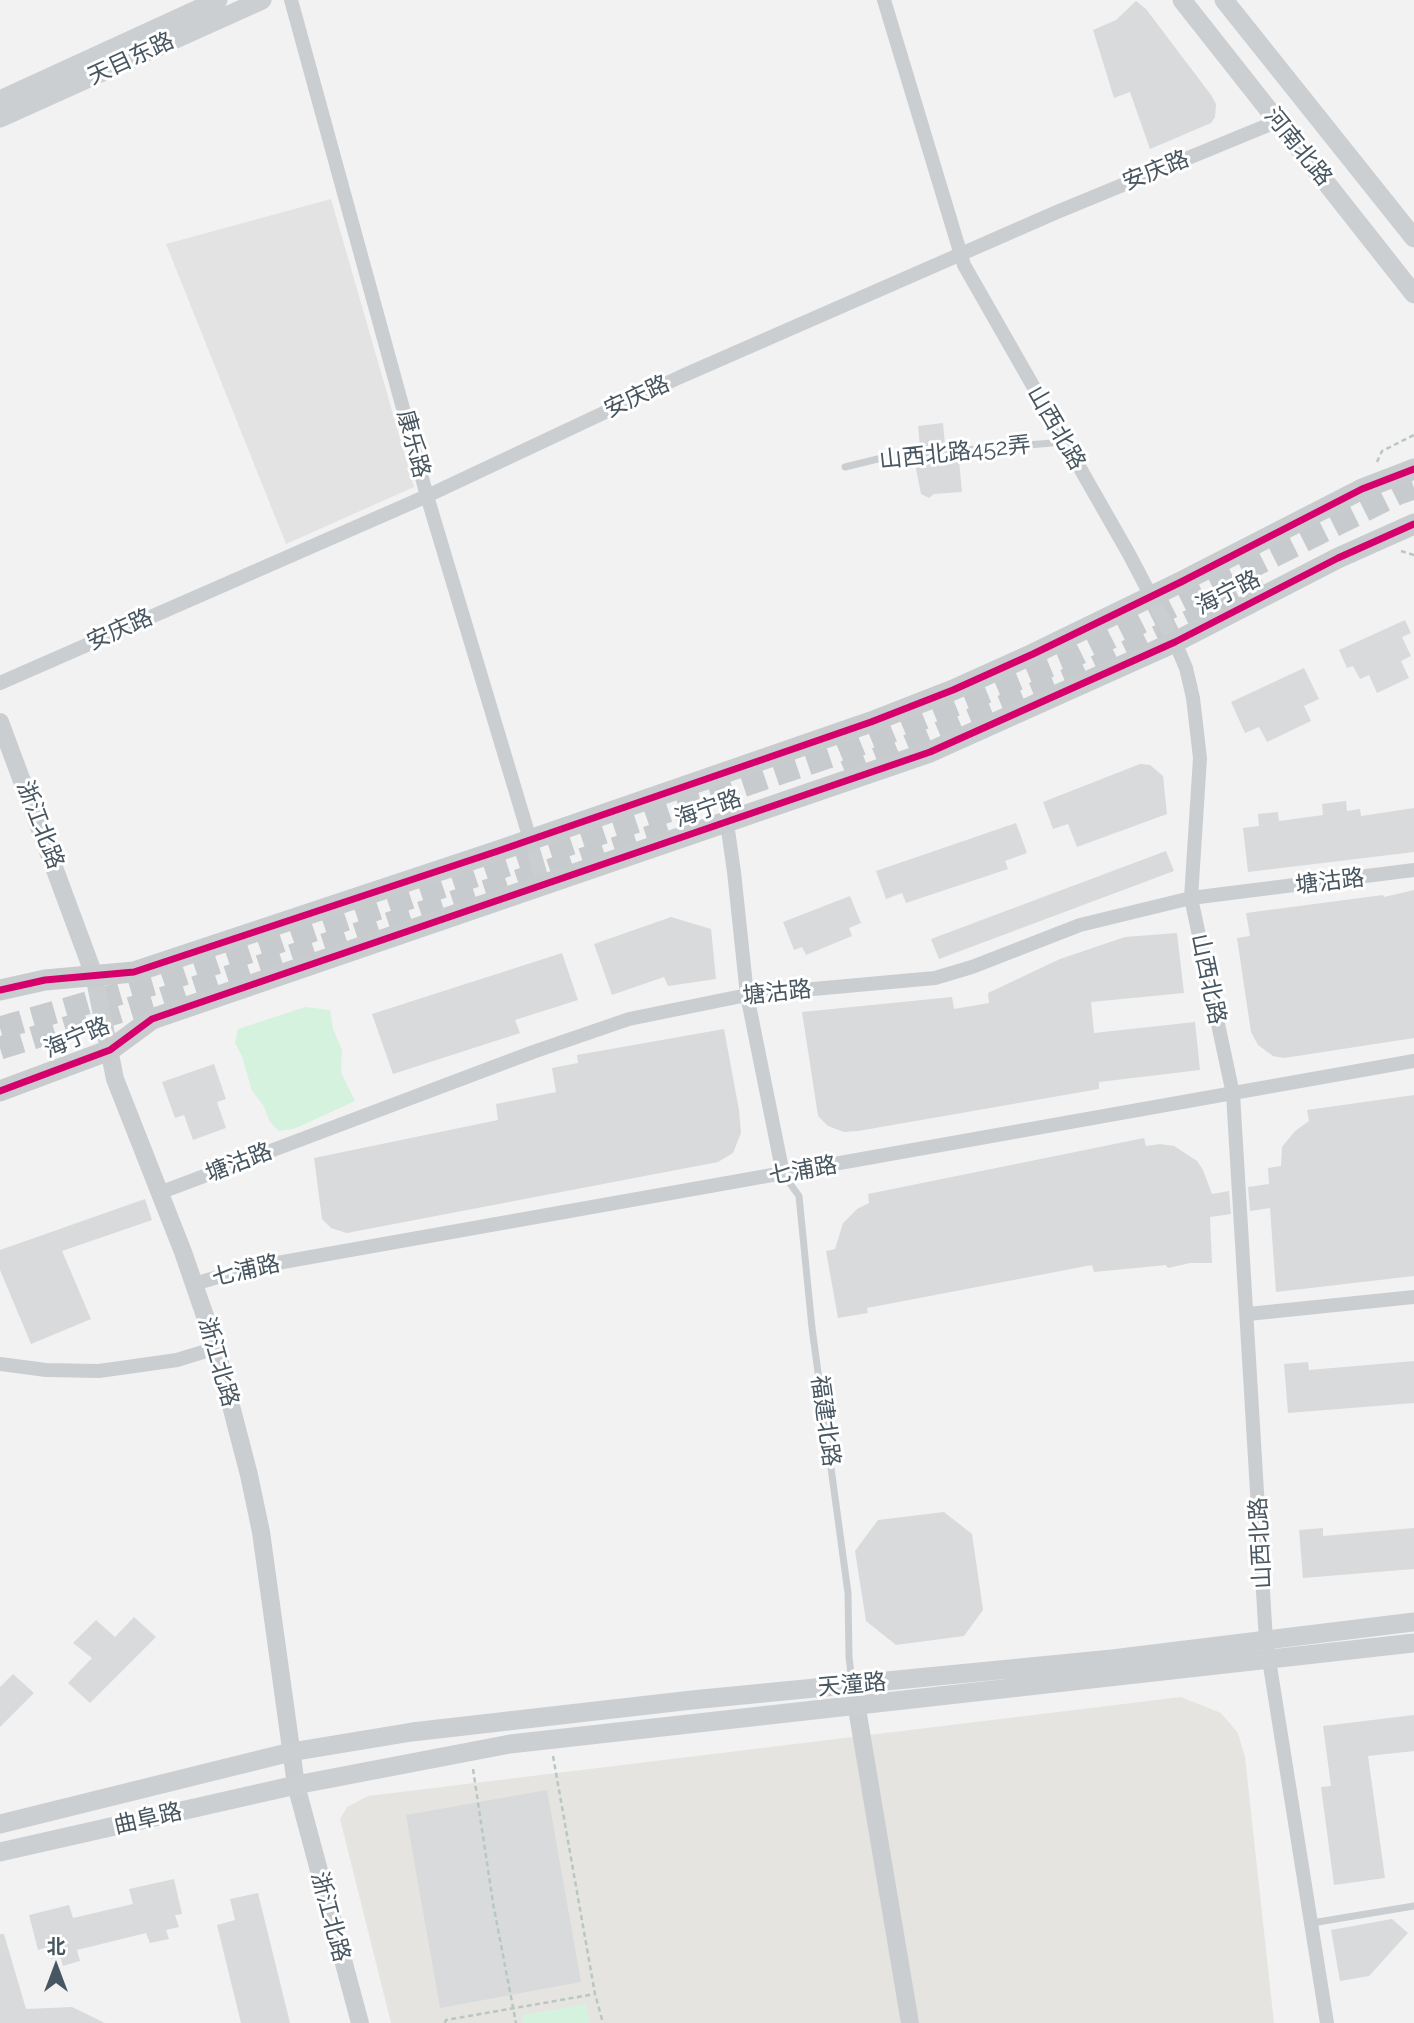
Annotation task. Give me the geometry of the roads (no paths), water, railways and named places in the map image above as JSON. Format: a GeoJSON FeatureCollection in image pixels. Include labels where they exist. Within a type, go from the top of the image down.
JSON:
{"type":"FeatureCollection","features":[{"type":"Feature","properties":{"kind":"main road","name":"天目东路"},"geometry":{"type":"LineString","coordinates":[[0,100],[218,0]]}},
{"type":"Feature","properties":{"kind":"main road","name":"天目东路"},"geometry":{"type":"LineString","coordinates":[[0,118],[262,0]]}},
{"type":"Feature","properties":{"kind":"main road","name":"河南北路"},"geometry":{"type":"LineString","coordinates":[[1182,0],[1414,294]]}},
{"type":"Feature","properties":{"kind":"main road","name":"河南北路"},"geometry":{"type":"LineString","coordinates":[[1224,0],[1414,238]]}},
{"type":"Feature","properties":{"kind":"main road","name":"海宁路"},"geometry":{"type":"LineString","coordinates":[[0,990],[45,980],[134,972],[909,708],[1033,654],[1362,489],[1414,469]]}},
{"type":"Feature","properties":{"kind":"main road","name":"海宁路"},"geometry":{"type":"LineString","coordinates":[[0,1091],[110,1050],[152,1018],[930,752],[1175,642],[1338,558],[1414,524]]}},
{"type":"Feature","properties":{"kind":"main road","name":"天潼路"},"geometry":{"type":"LineString","coordinates":[[1268,1650],[1414,1622]]}},
{"type":"Feature","properties":{"kind":"main road","name":"天潼路"},"geometry":{"type":"LineString","coordinates":[[296,1785],[550,1739],[854,1695],[1268,1650],[1414,1643]]}},
{"type":"Feature","properties":{"kind":"main road","name":"天潼路"},"geometry":{"type":"LineString","coordinates":[[291,1752],[412,1732],[692,1700],[854,1695]]}},
{"type":"Feature","properties":{"kind":"main road","name":"曲阜路"},"geometry":{"type":"LineString","coordinates":[[0,1824],[291,1752]]}},
{"type":"Feature","properties":{"kind":"main road","name":"曲阜路"},"geometry":{"type":"LineString","coordinates":[[0,1852],[296,1785]]}},
{"type":"Feature","properties":{"kind":"street","name":"康乐路"},"geometry":{"type":"LineString","coordinates":[[291,0],[427,496],[544,886]]}},
{"type":"Feature","properties":{"kind":"street","name":"山西北路"},"geometry":{"type":"LineString","coordinates":[[884,0],[960,256],[1175,642],[1193,698],[1200,758],[1191,898],[1233,1094],[1268,1650],[1327,2023]]}},
{"type":"Feature","properties":{"kind":"street","name":"安庆路"},"geometry":{"type":"LineString","coordinates":[[0,683],[427,496],[680,377],[1057,212],[1278,121]]}},
{"type":"Feature","properties":{"kind":"street","name":"浙江北路"},"geometry":{"type":"LineString","coordinates":[[0,722],[94,975],[115,1079],[216,1348],[261,1531],[296,1785],[360,2023]]}},
{"type":"Feature","properties":{"kind":"street","name":"福建北路"},"geometry":{"type":"LineString","coordinates":[[727,823],[747,995],[783,1174]]}},
{"type":"Feature","properties":{"kind":"street","name":"塘沽路"},"geometry":{"type":"LineString","coordinates":[[159,1192],[594,1030],[667,1010],[747,995],[906,982],[953,974],[1071,928],[1191,898],[1414,870]]}},
{"type":"Feature","properties":{"kind":"street","name":"七浦路"},"geometry":{"type":"LineString","coordinates":[[194,1284],[249,1268],[1414,1061]]}},
{"type":"Feature","properties":{"kind":"street"},"geometry":{"type":"LineString","coordinates":[[1248,1314],[1414,1297]]}},
{"type":"Feature","properties":{"kind":"street"},"geometry":{"type":"LineString","coordinates":[[0,1364],[46,1370],[99,1371],[177,1360],[216,1348]]}},
{"type":"Feature","properties":{"kind":"street","name":"福建北路"},"geometry":{"type":"LineString","coordinates":[[854,1695],[910,2023]]}},
{"type":"Feature","properties":{"kind":"lane","name":"山西北路452弄"},"geometry":{"type":"LineString","coordinates":[[845,467],[890,456],[1065,442]]}},
{"type":"Feature","properties":{"kind":"lane","name":"福建北路"},"geometry":{"type":"LineString","coordinates":[[783,1174],[799,1196],[813,1328],[848,1593],[849,1657],[854,1695]]}},
{"type":"Feature","properties":{"kind":"lane"},"geometry":{"type":"LineString","coordinates":[[1312,1923],[1414,1906]]}},
{"type":"Feature","properties":{"kind":"tunnel"},"geometry":{"type":"LineString","coordinates":[[0,1028],[157,983],[837,754],[1076,655],[1399,493],[1414,488]]}},
{"type":"Feature","properties":{"kind":"tunnel"},"geometry":{"type":"LineString","coordinates":[[845,772],[1083,673],[1264,585]]}},
{"type":"Feature","properties":{"kind":"tunnel"},"geometry":{"type":"LineString","coordinates":[[0,1048],[158,1000],[689,824]]}}]}
